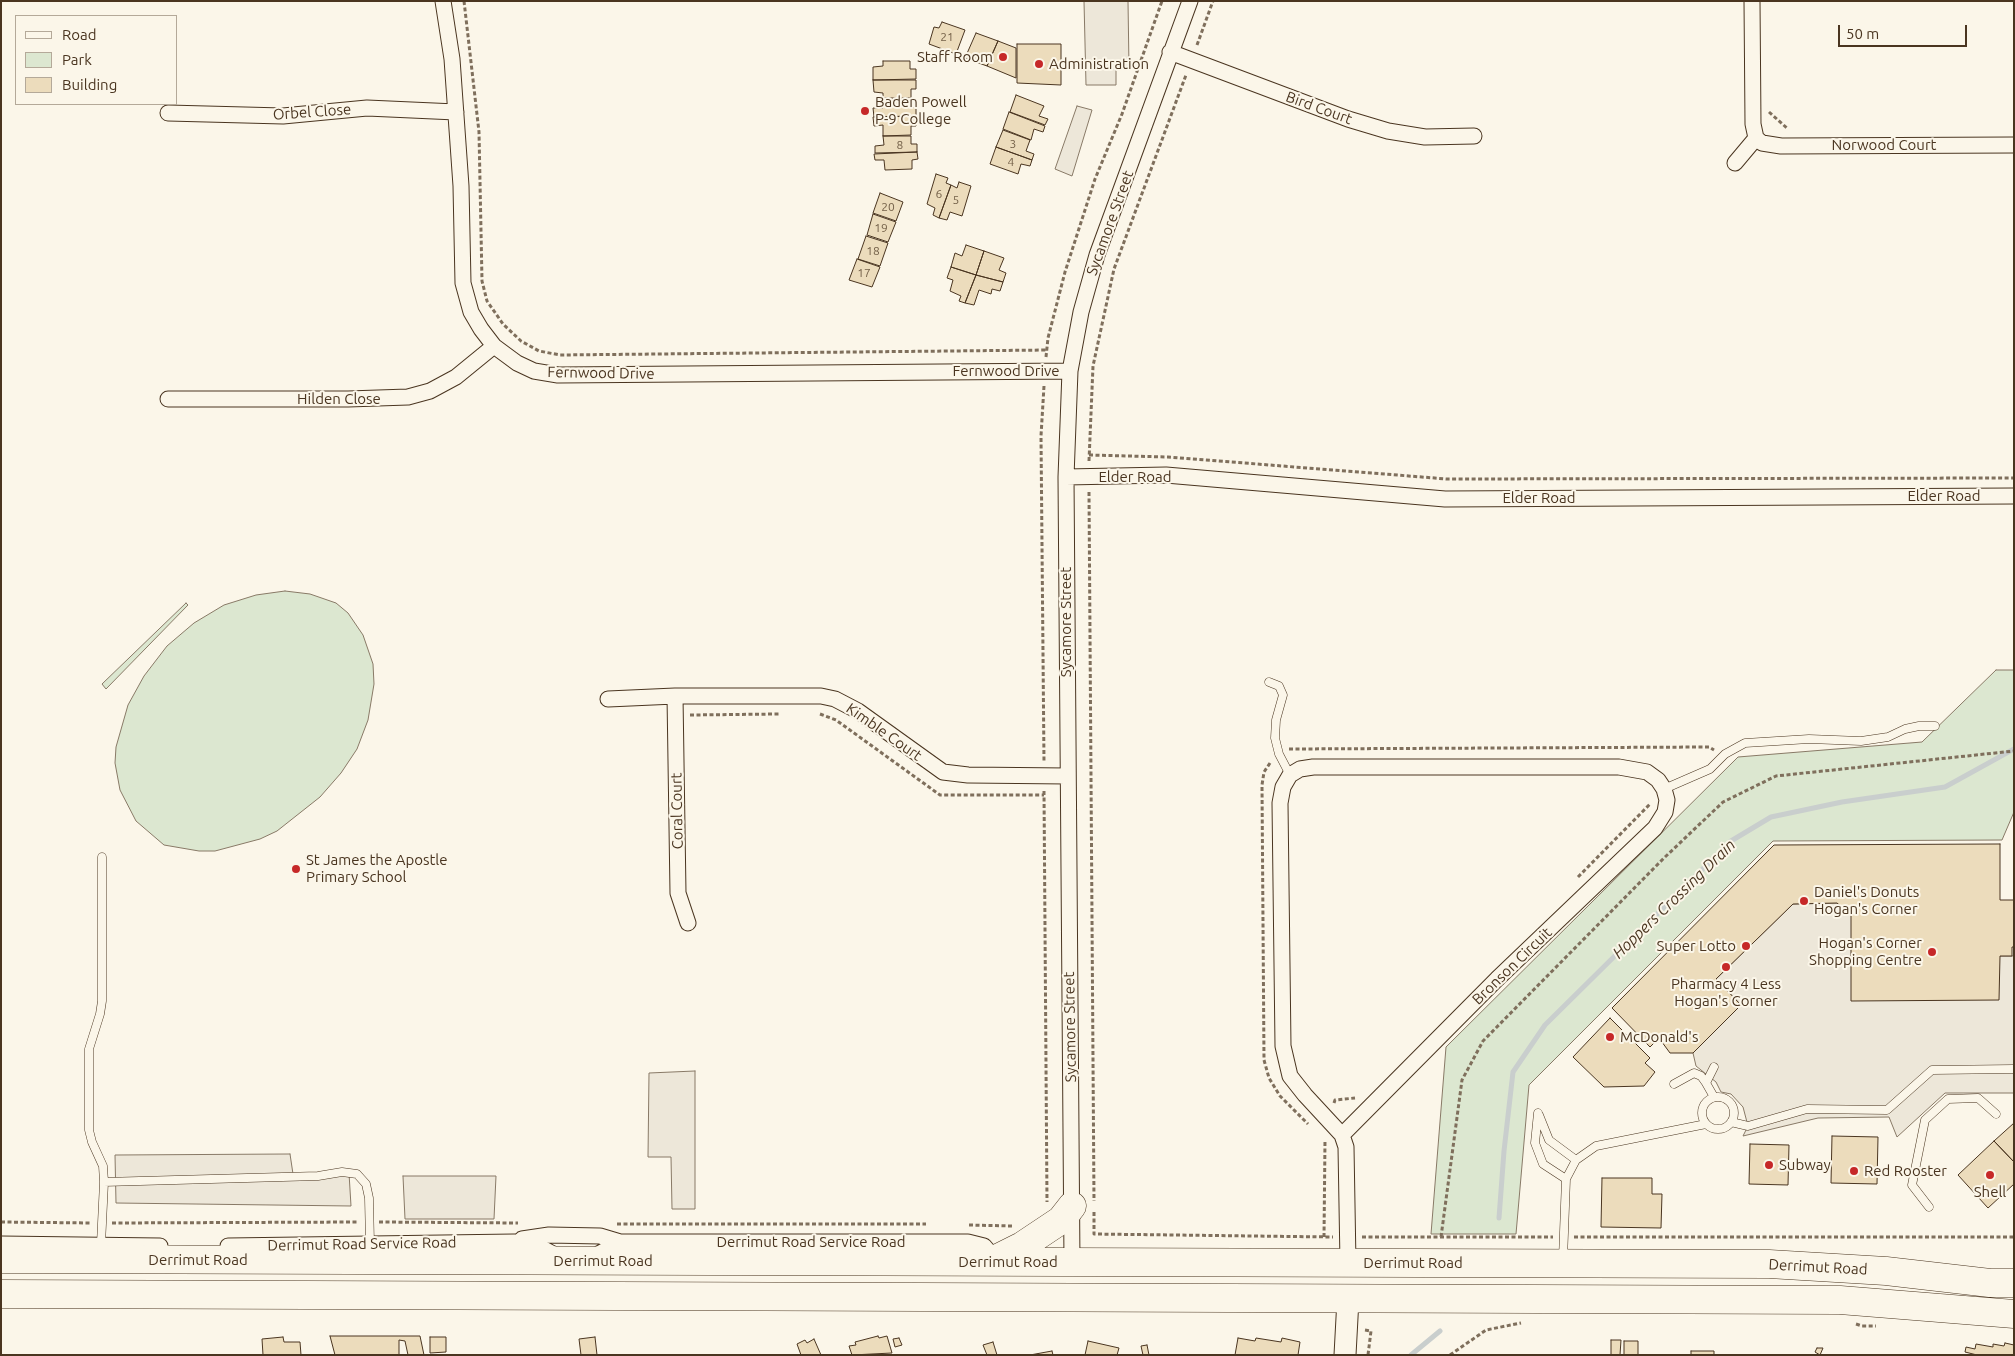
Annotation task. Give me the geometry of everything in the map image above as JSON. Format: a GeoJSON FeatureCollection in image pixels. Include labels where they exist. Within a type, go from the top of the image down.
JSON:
{"type":"FeatureCollection","features":[{"type":"Feature","properties":{"kind":"highway"},"geometry":{"type":"LineString","coordinates":[[990,1262],[1022,1246],[1061,1220],[1059,1208]]}},
{"type":"Feature","properties":{"kind":"highway"},"geometry":{"type":"LineString","coordinates":[[1348,1250],[1348,1299]]}},
{"type":"Feature","properties":{"kind":"highway","name":"Derrimut Road"},"geometry":{"type":"LineString","coordinates":[[1,1259],[1072,1262],[1348,1250],[1563,1250],[1886,1271],[1990,1283],[2014,1282]]}},
{"type":"Feature","properties":{"kind":"highway"},"geometry":{"type":"LineString","coordinates":[[1563,1250],[1563,1299]]}},
{"type":"Feature","properties":{"kind":"highway"},"geometry":{"type":"LineString","coordinates":[[714,1261],[746,1270],[761,1280],[764,1296]]}},
{"type":"Feature","properties":{"kind":"highway"},"geometry":{"type":"LineString","coordinates":[[1072,1262],[1073,1296]]}},
{"type":"Feature","properties":{"kind":"highway"},"geometry":{"type":"LineString","coordinates":[[1810,1266],[1822,1282],[1879,1313]]}},
{"type":"Feature","properties":{"kind":"highway"},"geometry":{"type":"LineString","coordinates":[[1,1294],[1840,1300],[1879,1313],[2014,1314]]}},
{"type":"Feature","properties":{"kind":"street","name":"Fernwood Drive"},"geometry":{"type":"LineString","coordinates":[[443,1],[452,58],[456,112],[463,283],[471,312],[494,346],[526,367],[558,375],[1070,371]]}},
{"type":"Feature","properties":{"kind":"street","name":"Sycamore Street"},"geometry":{"type":"LineString","coordinates":[[1072,1262],[1059,1208],[1067,776],[1066,478],[1070,371],[1081,312],[1097,255],[1148,121],[1170,52],[1190,1]]}},
{"type":"Feature","properties":{"kind":"street"},"geometry":{"type":"LineString","coordinates":[[1735,163],[1756,138],[1752,124],[1752,1]]}},
{"type":"Feature","properties":{"kind":"street","name":"Bird Court"},"geometry":{"type":"LineString","coordinates":[[1170,52],[1348,119],[1406,136],[1474,136]]}},
{"type":"Feature","properties":{"kind":"street","name":"Orbel Close"},"geometry":{"type":"LineString","coordinates":[[168,113],[282,116],[367,108],[456,112]]}},
{"type":"Feature","properties":{"kind":"street","name":"Norwood Court"},"geometry":{"type":"LineString","coordinates":[[1756,138],[1762,143],[1781,146],[2014,145]]}},
{"type":"Feature","properties":{"kind":"street","name":"Hilden Close"},"geometry":{"type":"LineString","coordinates":[[168,398],[348,399],[408,397],[430,391],[456,377],[494,346]]}},
{"type":"Feature","properties":{"kind":"street","name":"Elder Road"},"geometry":{"type":"LineString","coordinates":[[1066,478],[1166,475],[1445,499],[2014,496]]}},
{"type":"Feature","properties":{"kind":"street","name":"Kimble Court"},"geometry":{"type":"LineString","coordinates":[[608,699],[675,696],[798,695],[835,699],[858,711],[942,772],[968,775],[1067,776]]}},
{"type":"Feature","properties":{"kind":"street","name":"Coral Court"},"geometry":{"type":"LineString","coordinates":[[675,696],[678,893],[688,923]]}},
{"type":"Feature","properties":{"kind":"street"},"geometry":{"type":"LineString","coordinates":[[1348,1250],[1347,1156],[1342,1135],[1297,1086],[1285,1062],[1283,1046],[1280,803],[1283,787],[1290,775],[1300,769],[1313,767],[1619,767],[1647,772],[1658,780],[1664,790]]}},
{"type":"Feature","properties":{"kind":"street","name":"Bronson Circuit"},"geometry":{"type":"LineString","coordinates":[[1342,1135],[1497,980],[1655,828],[1665,812],[1667,800],[1664,790]]}},
{"type":"Feature","properties":{"kind":"street","name":"Derrimut Road Service Road"},"geometry":{"type":"LineString","coordinates":[[514,1242],[549,1235],[600,1236],[620,1242],[968,1242],[984,1246],[990,1253],[990,1262]]}},
{"type":"Feature","properties":{"kind":"street","name":"Derrimut Road Service Road"},"geometry":{"type":"LineString","coordinates":[[1,1244],[102,1244],[180,1247],[514,1242],[536,1245],[576,1261]]}},
{"type":"Feature","properties":{"kind":"street"},"geometry":{"type":"LineString","coordinates":[[576,1261],[620,1242]]}},
{"type":"Feature","properties":{"kind":"street"},"geometry":{"type":"LineString","coordinates":[[1345,1355],[1348,1299]]}},
{"type":"Feature","properties":{"kind":"lane"},"geometry":{"type":"LineString","coordinates":[[1269,682],[1279,686],[1283,695],[1276,720],[1275,738],[1279,754],[1290,775]]}},
{"type":"Feature","properties":{"kind":"lane"},"geometry":{"type":"LineString","coordinates":[[1664,790],[1710,769],[1725,754],[1745,743],[1809,739],[1861,741],[1888,738],[1905,728],[1935,726]]}},
{"type":"Feature","properties":{"kind":"lane"},"geometry":{"type":"LineString","coordinates":[[102,857],[102,1001],[89,1049],[89,1130],[92,1142],[103,1166],[102,1244]]}},
{"type":"Feature","properties":{"kind":"lane"},"geometry":{"type":"LineString","coordinates":[[1706,1083],[1714,1067]]}},
{"type":"Feature","properties":{"kind":"lane"},"geometry":{"type":"LineString","coordinates":[[1731,1122],[1748,1126],[1808,1110],[1887,1110],[1932,1070],[2014,1069]]}},
{"type":"Feature","properties":{"kind":"lane"},"geometry":{"type":"LineString","coordinates":[[1674,1084],[1694,1073],[1700,1076],[1706,1083],[1714,1097]]}},
{"type":"Feature","properties":{"kind":"lane"},"geometry":{"type":"LineString","coordinates":[[1563,1250],[1566,1179],[1576,1160],[1596,1146],[1706,1124],[1722,1129],[1734,1117],[1732,1105],[1727,1100],[1714,1097],[1708,1100],[1702,1111],[1706,1124]]}},
{"type":"Feature","properties":{"kind":"lane"},"geometry":{"type":"LineString","coordinates":[[1929,1207],[1912,1185],[1925,1120],[1948,1099],[1978,1098],[1996,1114]]}},
{"type":"Feature","properties":{"kind":"lane"},"geometry":{"type":"LineString","coordinates":[[1566,1179],[1543,1164],[1535,1143],[1538,1113],[1549,1140],[1564,1154],[1576,1160]]}},
{"type":"Feature","properties":{"kind":"lane"},"geometry":{"type":"LineString","coordinates":[[104,1182],[318,1176],[342,1172],[357,1174],[366,1184],[370,1244]]}},
{"type":"Feature","properties":{"kind":"path"},"geometry":{"type":"LineString","coordinates":[[464,1],[479,132],[482,281],[487,301],[503,324],[521,341],[539,351],[560,355],[1046,350]]}},
{"type":"Feature","properties":{"kind":"path"},"geometry":{"type":"LineString","coordinates":[[1059,1208],[1044,795],[1041,436],[1046,350],[1065,272],[1096,179],[1122,114],[1162,1]]}},
{"type":"Feature","properties":{"kind":"path"},"geometry":{"type":"LineString","coordinates":[[1213,1],[1114,269],[1094,366],[1088,477],[1093,894],[1094,1234],[1324,1237],[1348,1250],[1441,1238],[1563,1250],[2014,1236]]}},
{"type":"Feature","properties":{"kind":"path"},"geometry":{"type":"LineString","coordinates":[[1753,96],[1786,129],[1796,129]]}},
{"type":"Feature","properties":{"kind":"path"},"geometry":{"type":"LineString","coordinates":[[1089,455],[1178,457],[1447,479],[2014,478]]}},
{"type":"Feature","properties":{"kind":"path"},"geometry":{"type":"LineString","coordinates":[[676,715],[788,714]]}},
{"type":"Feature","properties":{"kind":"path"},"geometry":{"type":"LineString","coordinates":[[814,714],[836,720],[940,795],[1044,795]]}},
{"type":"Feature","properties":{"kind":"path"},"geometry":{"type":"LineString","coordinates":[[1314,1129],[1280,1096],[1269,1078],[1264,1060],[1262,785],[1264,772],[1279,754],[1290,749],[1308,748],[1709,748],[1725,754]]}},
{"type":"Feature","properties":{"kind":"path"},"geometry":{"type":"LineString","coordinates":[[1441,1238],[1462,1080],[1483,1041],[1722,802],[1776,776],[2014,751]]}},
{"type":"Feature","properties":{"kind":"path"},"geometry":{"type":"LineString","coordinates":[[1320,1134],[1325,1139],[1324,1237]]}},
{"type":"Feature","properties":{"kind":"path"},"geometry":{"type":"LineString","coordinates":[[1,1222],[522,1223]]}},
{"type":"Feature","properties":{"kind":"path"},"geometry":{"type":"LineString","coordinates":[[615,1224],[929,1224]]}},
{"type":"Feature","properties":{"kind":"path"},"geometry":{"type":"LineString","coordinates":[[967,1225],[1014,1226]]}},
{"type":"Feature","properties":{"kind":"path"},"geometry":{"type":"LineString","coordinates":[[1848,1321],[1862,1326],[1879,1313]]}},
{"type":"Feature","properties":{"kind":"path"},"geometry":{"type":"LineString","coordinates":[[1450,1355],[1486,1330],[1525,1322]]}},
{"type":"Feature","properties":{"kind":"green space"},"geometry":{"type":"Polygon","coordinates":[[[285,591],[310,594],[336,603],[348,613],[363,635],[373,664],[374,684],[368,720],[357,749],[341,773],[320,797],[277,831],[260,839],[215,851],[199,851],[164,845],[136,821],[120,790],[115,763],[116,747],[128,705],[144,676],[167,646],[194,623],[224,605],[256,595],[285,591]]]}},
{"type":"Feature","properties":{"kind":"green space"},"geometry":{"type":"Polygon","coordinates":[[[186,603],[188,605],[106,689],[102,684],[186,603]]]}},
{"type":"Feature","properties":{"kind":"green space"},"geometry":{"type":"Polygon","coordinates":[[[1996,670],[2014,670],[2014,812],[2002,840],[1773,841],[1529,1085],[1516,1234],[1431,1234],[1446,1047],[1738,757],[1922,742],[1996,670]]]}},
{"type":"Feature","properties":{"kind":"shaded area"},"geometry":{"type":"Polygon","coordinates":[[[1084,1],[1128,1],[1129,68],[1116,68],[1116,85],[1086,85],[1084,1]]]}},
{"type":"Feature","properties":{"kind":"shaded area"},"geometry":{"type":"Polygon","coordinates":[[[1077,106],[1092,110],[1072,176],[1055,169],[1077,106]]]}},
{"type":"Feature","properties":{"kind":"shaded area"},"geometry":{"type":"Polygon","coordinates":[[[1837,903],[1851,915],[2000,956],[2014,956],[2014,1093],[1945,1093],[1897,1137],[1889,1117],[1818,1118],[1743,1136],[1748,1126],[1743,1107],[1731,1094],[1721,1092],[1716,1082],[1696,1066],[1693,1053],[1741,1005],[1716,979],[1793,904],[1837,903]]]}},
{"type":"Feature","properties":{"kind":"shaded area"},"geometry":{"type":"Polygon","coordinates":[[[695,1071],[695,1209],[672,1209],[671,1157],[648,1157],[649,1073],[695,1071]]]}},
{"type":"Feature","properties":{"kind":"shaded area"},"geometry":{"type":"Polygon","coordinates":[[[290,1154],[293,1174],[349,1173],[351,1206],[116,1203],[115,1155],[290,1154]]]}},
{"type":"Feature","properties":{"kind":"shaded area"},"geometry":{"type":"Polygon","coordinates":[[[403,1176],[496,1176],[494,1219],[405,1219],[403,1176]]]}},
{"type":"Feature","properties":{"kind":"building"},"geometry":{"type":"Polygon","coordinates":[[[942,22],[965,30],[956,54],[929,44],[934,27],[939,28],[942,22]]]}},
{"type":"Feature","properties":{"kind":"building"},"geometry":{"type":"Polygon","coordinates":[[[976,33],[998,41],[987,66],[965,58],[976,33]]]}},
{"type":"Feature","properties":{"kind":"building","name":"Staff Room"},"geometry":{"type":"Polygon","coordinates":[[[998,41],[1016,48],[1016,78],[987,66],[998,41]]]}},
{"type":"Feature","properties":{"kind":"building","name":"Administration"},"geometry":{"type":"Polygon","coordinates":[[[1017,44],[1061,44],[1061,85],[1017,83],[1017,44]]]}},
{"type":"Feature","properties":{"kind":"building"},"geometry":{"type":"Polygon","coordinates":[[[883,61],[910,61],[910,69],[916,69],[916,79],[873,80],[873,67],[883,66],[883,61]]]}},
{"type":"Feature","properties":{"kind":"building"},"geometry":{"type":"Polygon","coordinates":[[[873,80],[916,80],[916,89],[911,89],[911,98],[883,98],[883,93],[874,92],[873,80]]]}},
{"type":"Feature","properties":{"kind":"building"},"geometry":{"type":"Polygon","coordinates":[[[1016,95],[1044,106],[1039,116],[1048,119],[1045,125],[1010,112],[1016,95]]]}},
{"type":"Feature","properties":{"kind":"building"},"geometry":{"type":"Polygon","coordinates":[[[883,99],[911,99],[911,107],[916,107],[916,116],[874,117],[873,108],[883,108],[883,99]]]}},
{"type":"Feature","properties":{"kind":"building"},"geometry":{"type":"Polygon","coordinates":[[[1009,112],[1045,126],[1043,132],[1034,129],[1031,140],[1003,129],[1009,112]]]}},
{"type":"Feature","properties":{"kind":"building"},"geometry":{"type":"Polygon","coordinates":[[[916,116],[916,126],[911,126],[911,135],[883,136],[883,125],[874,126],[873,117],[916,116]]]}},
{"type":"Feature","properties":{"kind":"building"},"geometry":{"type":"Polygon","coordinates":[[[1003,130],[1030,140],[1026,151],[1034,154],[1032,160],[996,147],[1003,130]]]}},
{"type":"Feature","properties":{"kind":"building"},"geometry":{"type":"Polygon","coordinates":[[[883,136],[911,136],[911,144],[917,144],[917,152],[875,153],[875,146],[884,145],[883,136]]]}},
{"type":"Feature","properties":{"kind":"building"},"geometry":{"type":"Polygon","coordinates":[[[996,147],[1032,160],[1030,166],[1021,164],[1018,174],[990,164],[996,147]]]}},
{"type":"Feature","properties":{"kind":"building"},"geometry":{"type":"Polygon","coordinates":[[[917,152],[918,159],[912,160],[912,169],[885,170],[884,160],[875,160],[874,154],[917,152]]]}},
{"type":"Feature","properties":{"kind":"building"},"geometry":{"type":"Polygon","coordinates":[[[936,174],[948,178],[946,183],[951,185],[939,218],[933,215],[935,208],[927,204],[936,174]]]}},
{"type":"Feature","properties":{"kind":"building"},"geometry":{"type":"Polygon","coordinates":[[[959,182],[971,186],[962,216],[950,212],[947,220],[939,218],[951,185],[957,188],[959,182]]]}},
{"type":"Feature","properties":{"kind":"building"},"geometry":{"type":"Polygon","coordinates":[[[880,193],[903,202],[896,221],[873,213],[880,193]]]}},
{"type":"Feature","properties":{"kind":"building"},"geometry":{"type":"Polygon","coordinates":[[[873,214],[896,222],[888,242],[867,235],[873,214]]]}},
{"type":"Feature","properties":{"kind":"building"},"geometry":{"type":"Polygon","coordinates":[[[866,236],[888,243],[880,266],[858,259],[866,236]]]}},
{"type":"Feature","properties":{"kind":"building"},"geometry":{"type":"Polygon","coordinates":[[[966,245],[984,251],[976,275],[951,267],[955,253],[962,256],[966,245]]]}},
{"type":"Feature","properties":{"kind":"building"},"geometry":{"type":"Polygon","coordinates":[[[984,251],[1004,258],[999,270],[1006,273],[1003,282],[976,275],[984,251]]]}},
{"type":"Feature","properties":{"kind":"building"},"geometry":{"type":"Polygon","coordinates":[[[857,259],[880,267],[872,287],[849,280],[857,259]]]}},
{"type":"Feature","properties":{"kind":"building"},"geometry":{"type":"Polygon","coordinates":[[[951,267],[976,275],[965,303],[959,301],[961,296],[950,291],[953,280],[947,278],[951,267]]]}},
{"type":"Feature","properties":{"kind":"building"},"geometry":{"type":"Polygon","coordinates":[[[976,275],[1003,282],[1000,291],[992,289],[991,294],[979,290],[974,305],[965,303],[976,275]]]}},
{"type":"Feature","properties":{"kind":"building","name":"Hogan's Corner Shopping Centre"},"geometry":{"type":"Polygon","coordinates":[[[2000,844],[2000,900],[2014,900],[2014,947],[2012,947],[2012,956],[2000,956],[1999,1000],[1851,1001],[1851,915],[1837,903],[1793,904],[1716,979],[1741,1005],[1693,1053],[1670,1053],[1659,1038],[1650,1047],[1612,1008],[1774,845],[2000,844]]]}},
{"type":"Feature","properties":{"kind":"building","name":"McDonald's"},"geometry":{"type":"Polygon","coordinates":[[[1610,1018],[1650,1058],[1645,1063],[1655,1072],[1644,1086],[1604,1087],[1573,1057],[1610,1018]]]}},
{"type":"Feature","properties":{"kind":"building"},"geometry":{"type":"Polygon","coordinates":[[[2014,1123],[2014,1162],[1994,1141],[2014,1123]]]}},
{"type":"Feature","properties":{"kind":"building","name":"Red Rooster"},"geometry":{"type":"Polygon","coordinates":[[[1832,1136],[1878,1137],[1877,1184],[1831,1183],[1832,1136]]]}},
{"type":"Feature","properties":{"kind":"building"},"geometry":{"type":"Polygon","coordinates":[[[1994,1141],[2014,1162],[2014,1184],[1988,1208],[1958,1175],[1994,1141]]]}},
{"type":"Feature","properties":{"kind":"building","name":"Subway"},"geometry":{"type":"Polygon","coordinates":[[[1750,1144],[1789,1145],[1788,1185],[1749,1184],[1750,1144]]]}},
{"type":"Feature","properties":{"kind":"building"},"geometry":{"type":"Polygon","coordinates":[[[1602,1178],[1652,1178],[1652,1194],[1662,1194],[1661,1228],[1601,1227],[1602,1178]]]}},
{"type":"Feature","properties":{"kind":"building"},"geometry":{"type":"Polygon","coordinates":[[[330,1336],[420,1336],[424,1355],[408,1355],[405,1341],[399,1340],[399,1355],[335,1355],[330,1336]]]}},
{"type":"Feature","properties":{"kind":"building"},"geometry":{"type":"Polygon","coordinates":[[[878,1336],[879,1338],[887,1336],[892,1353],[852,1355],[849,1346],[856,1345],[855,1342],[878,1336]]]}},
{"type":"Feature","properties":{"kind":"building"},"geometry":{"type":"Polygon","coordinates":[[[283,1337],[284,1342],[300,1342],[301,1355],[263,1355],[262,1339],[283,1337]]]}},
{"type":"Feature","properties":{"kind":"building"},"geometry":{"type":"Polygon","coordinates":[[[430,1337],[446,1337],[446,1352],[430,1353],[430,1337]]]}},
{"type":"Feature","properties":{"kind":"building"},"geometry":{"type":"Polygon","coordinates":[[[595,1337],[597,1355],[581,1355],[579,1339],[595,1337]]]}},
{"type":"Feature","properties":{"kind":"building"},"geometry":{"type":"Polygon","coordinates":[[[899,1338],[902,1345],[895,1347],[893,1339],[899,1338]]]}},
{"type":"Feature","properties":{"kind":"building"},"geometry":{"type":"Polygon","coordinates":[[[1238,1338],[1255,1341],[1256,1338],[1281,1342],[1282,1338],[1300,1342],[1298,1355],[1235,1355],[1238,1338]]]}},
{"type":"Feature","properties":{"kind":"building"},"geometry":{"type":"Polygon","coordinates":[[[814,1339],[821,1355],[801,1355],[797,1344],[805,1340],[807,1343],[814,1339]]]}},
{"type":"Feature","properties":{"kind":"building"},"geometry":{"type":"Polygon","coordinates":[[[1611,1340],[1621,1340],[1620,1355],[1611,1355],[1611,1340]]]}},
{"type":"Feature","properties":{"kind":"building"},"geometry":{"type":"Polygon","coordinates":[[[1088,1341],[1119,1348],[1117,1355],[1085,1355],[1088,1341]]]}},
{"type":"Feature","properties":{"kind":"building"},"geometry":{"type":"Polygon","coordinates":[[[1624,1341],[1638,1341],[1638,1355],[1624,1355],[1624,1341]]]}},
{"type":"Feature","properties":{"kind":"building"},"geometry":{"type":"Polygon","coordinates":[[[993,1342],[997,1355],[987,1355],[983,1345],[993,1342]]]}},
{"type":"Feature","properties":{"kind":"building"},"geometry":{"type":"Polygon","coordinates":[[[2005,1343],[2014,1345],[2014,1355],[1977,1355],[1965,1352],[1966,1347],[1975,1349],[1976,1344],[1993,1347],[1993,1344],[2004,1346],[2005,1343]]]}},
{"type":"Feature","properties":{"kind":"building"},"geometry":{"type":"Polygon","coordinates":[[[1147,1345],[1149,1355],[1143,1355],[1141,1346],[1147,1345]]]}},
{"type":"Feature","properties":{"kind":"building"},"geometry":{"type":"Polygon","coordinates":[[[1817,1348],[1823,1348],[1820,1355],[1815,1352],[1817,1348]]]}},
{"type":"Feature","properties":{"kind":"building"},"geometry":{"type":"Polygon","coordinates":[[[1052,1351],[1053,1355],[1030,1355],[1052,1351]]]}},
{"type":"Feature","properties":{"kind":"building"},"geometry":{"type":"Polygon","coordinates":[[[1691,1351],[1714,1351],[1714,1355],[1691,1355],[1691,1351]]]}},
{"type":"Feature","properties":{"kind":"waterway","name":"Hoppers Crossing Drain"},"geometry":{"type":"LineString","coordinates":[[1499,1218],[1513,1072],[1545,1025],[1731,841],[1771,817],[1842,802],[1945,787],[2014,749]]}},
{"type":"Feature","properties":{"kind":"waterway","name":"Hoppers Crossing Drain"},"geometry":{"type":"LineString","coordinates":[[1411,1355],[1440,1331]]}},
{"type":"Feature","properties":{"kind":"place","name":"Staff Room"},"geometry":{"type":"Point","coordinates":[1003,57]}},
{"type":"Feature","properties":{"kind":"place","name":"Administration"},"geometry":{"type":"Point","coordinates":[1039,64]}},
{"type":"Feature","properties":{"kind":"place","name":"Baden Powell P-9 College"},"geometry":{"type":"Point","coordinates":[865,111]}},
{"type":"Feature","properties":{"kind":"place","name":"St James the Apostle Primary School"},"geometry":{"type":"Point","coordinates":[296,869]}},
{"type":"Feature","properties":{"kind":"place","name":"Daniel's Donuts Hogan's Corner"},"geometry":{"type":"Point","coordinates":[1804,901]}},
{"type":"Feature","properties":{"kind":"place","name":"Super Lotto"},"geometry":{"type":"Point","coordinates":[1746,946]}},
{"type":"Feature","properties":{"kind":"place","name":"Hogan's Corner Shopping Centre"},"geometry":{"type":"Point","coordinates":[1932,952]}},
{"type":"Feature","properties":{"kind":"place","name":"Pharmacy 4 Less Hogan's Corner"},"geometry":{"type":"Point","coordinates":[1726,967]}},
{"type":"Feature","properties":{"kind":"place","name":"McDonald's"},"geometry":{"type":"Point","coordinates":[1610,1037]}},
{"type":"Feature","properties":{"kind":"place","name":"Subway"},"geometry":{"type":"Point","coordinates":[1769,1165]}},
{"type":"Feature","properties":{"kind":"place","name":"Red Rooster"},"geometry":{"type":"Point","coordinates":[1854,1171]}},
{"type":"Feature","properties":{"kind":"place","name":"Shell"},"geometry":{"type":"Point","coordinates":[1990,1175]}}]}
